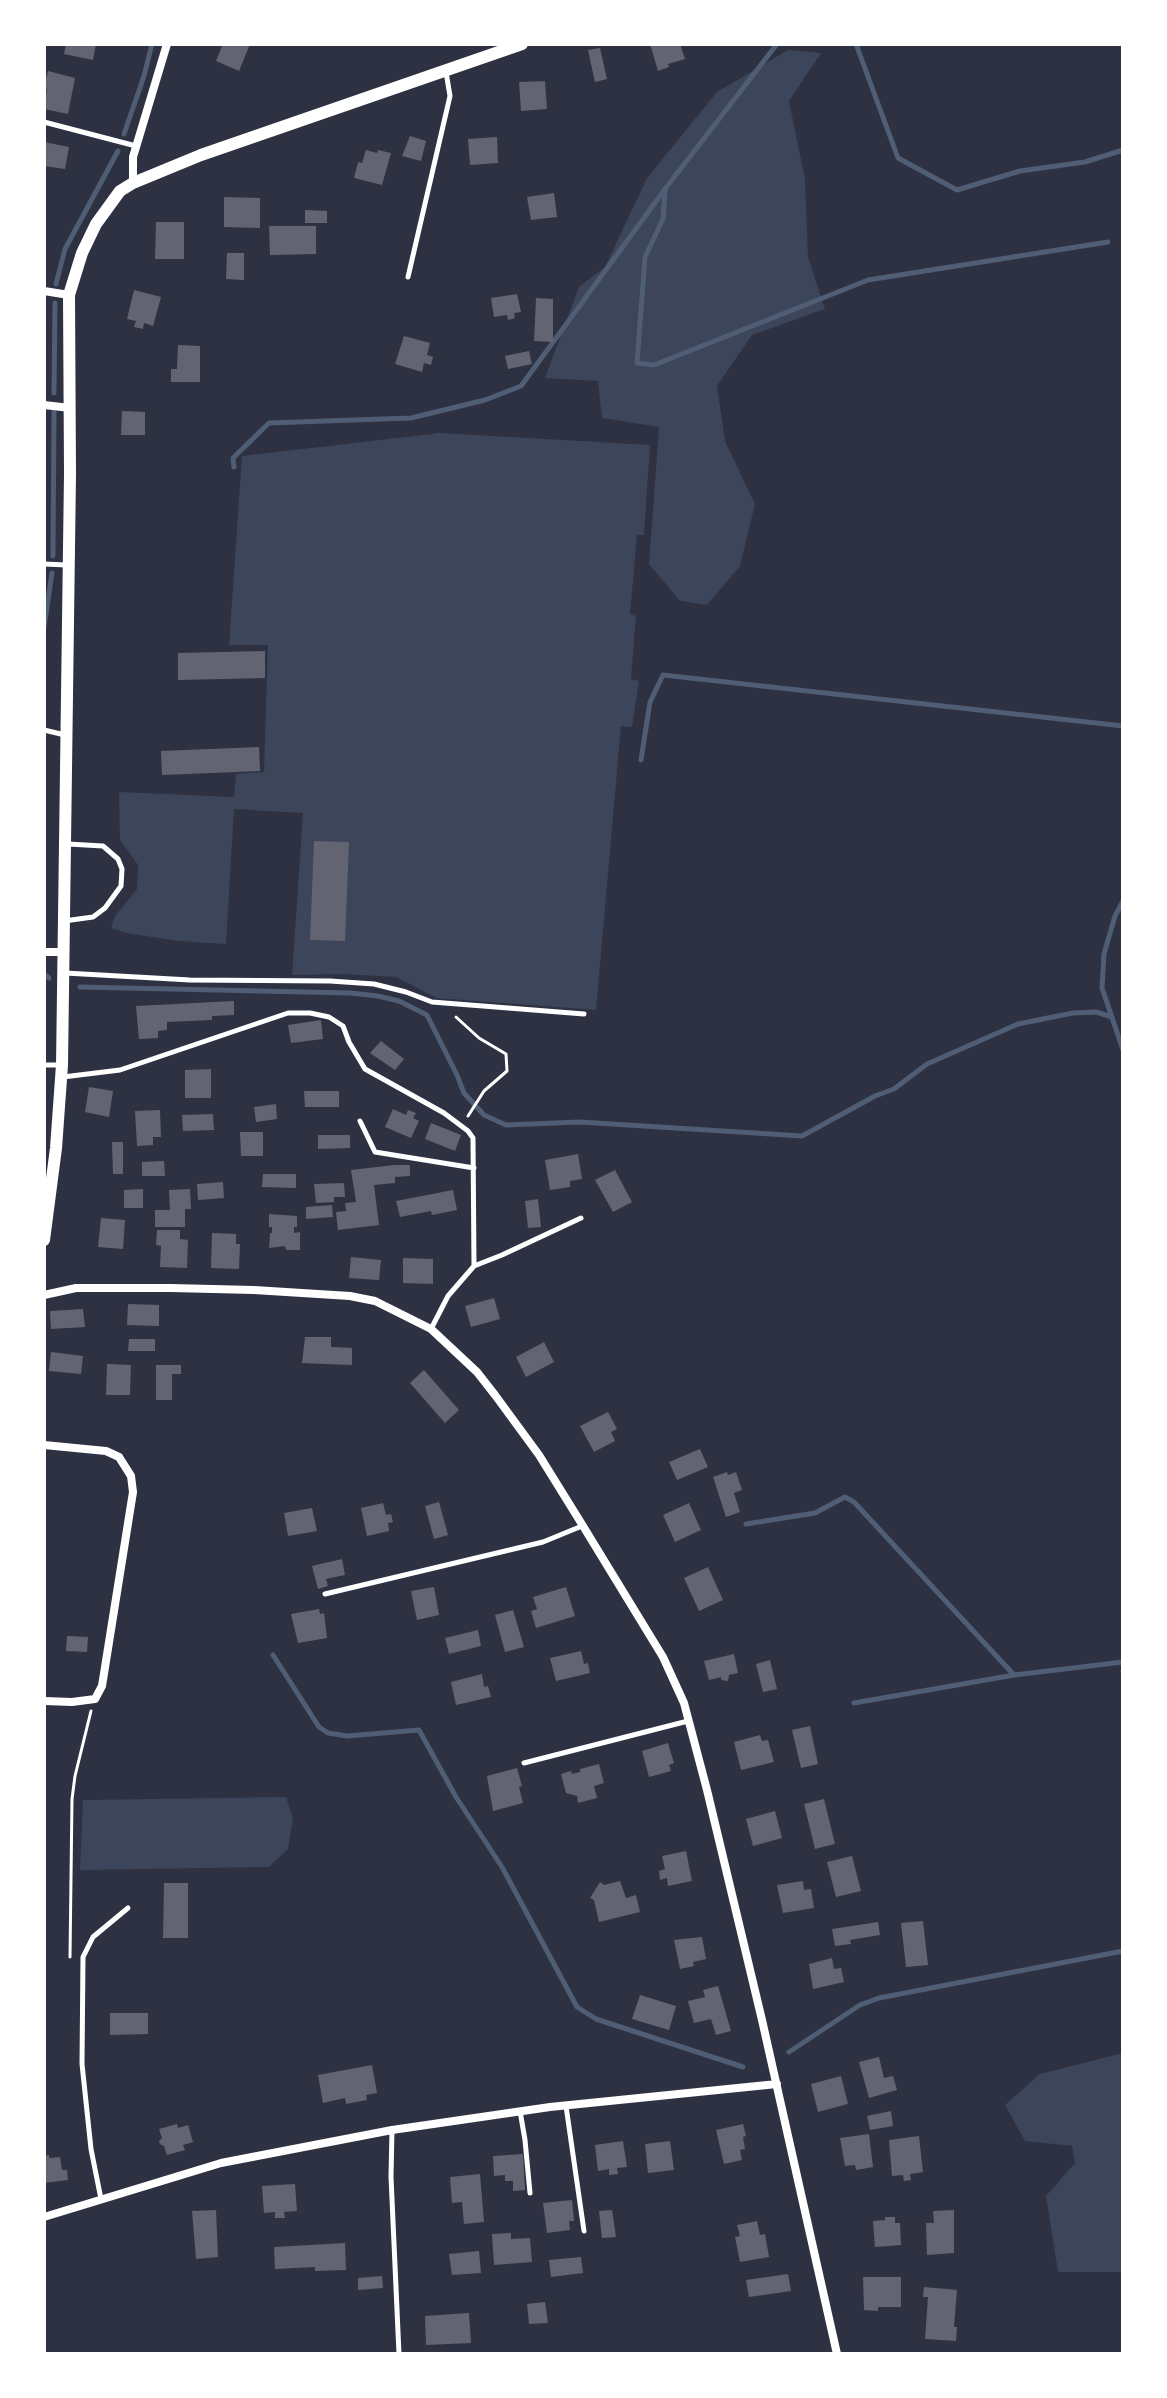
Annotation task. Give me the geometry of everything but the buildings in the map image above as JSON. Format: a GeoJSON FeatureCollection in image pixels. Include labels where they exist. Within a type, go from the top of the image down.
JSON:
{"type":"FeatureCollection","features":[{"type":"Feature","properties":{"kind":"street"},"geometry":{"type":"LineString","coordinates":[[133,183],[133,157],[167,44]]}},
{"type":"Feature","properties":{"kind":"street"},"geometry":{"type":"LineString","coordinates":[[44,1240],[50,1148],[62,1071],[69,565],[69,295],[73,276],[96,224],[120,191],[133,183],[201,155],[522,44]]}},
{"type":"Feature","properties":{"kind":"street"},"geometry":{"type":"LineString","coordinates":[[44,291],[69,295]]}},
{"type":"Feature","properties":{"kind":"street"},"geometry":{"type":"LineString","coordinates":[[44,405],[70,408]]}},
{"type":"Feature","properties":{"kind":"street"},"geometry":{"type":"LineString","coordinates":[[44,952],[64,952]]}},
{"type":"Feature","properties":{"kind":"street"},"geometry":{"type":"LineString","coordinates":[[44,1295],[76,1288],[171,1288],[350,1296],[375,1301],[431,1329],[469,1364],[495,1395],[539,1455],[583,1526],[663,1657],[684,1703],[777,2084],[837,2354]]}},
{"type":"Feature","properties":{"kind":"street"},"geometry":{"type":"LineString","coordinates":[[44,1445],[106,1451],[119,1457],[131,1476],[133,1492],[102,1686],[95,1699],[44,1701]]}},
{"type":"Feature","properties":{"kind":"street"},"geometry":{"type":"LineString","coordinates":[[44,2217],[221,2163],[392,2130],[520,2111],[777,2084]]}},
{"type":"Feature","properties":{"kind":"lane"},"geometry":{"type":"LineString","coordinates":[[408,277],[450,96],[446,71]]}},
{"type":"Feature","properties":{"kind":"lane"},"geometry":{"type":"LineString","coordinates":[[44,122],[137,146]]}},
{"type":"Feature","properties":{"kind":"lane"},"geometry":{"type":"LineString","coordinates":[[44,564],[69,565]]}},
{"type":"Feature","properties":{"kind":"lane"},"geometry":{"type":"LineString","coordinates":[[44,730],[65,735]]}},
{"type":"Feature","properties":{"kind":"lane"},"geometry":{"type":"LineString","coordinates":[[63,921],[93,917],[105,908],[121,886],[122,869],[118,859],[103,846],[65,844]]}},
{"type":"Feature","properties":{"kind":"lane"},"geometry":{"type":"LineString","coordinates":[[64,973],[190,980],[374,984],[432,1002],[584,1014]]}},
{"type":"Feature","properties":{"kind":"lane"},"geometry":{"type":"LineString","coordinates":[[44,1065],[62,1071],[120,1070],[288,1013],[329,1017],[343,1026],[365,1069],[444,1113],[473,1138],[474,1266]]}},
{"type":"Feature","properties":{"kind":"lane"},"geometry":{"type":"LineString","coordinates":[[360,1121],[375,1152],[474,1168]]}},
{"type":"Feature","properties":{"kind":"lane"},"geometry":{"type":"LineString","coordinates":[[431,1329],[448,1296],[474,1266],[581,1218]]}},
{"type":"Feature","properties":{"kind":"lane"},"geometry":{"type":"LineString","coordinates":[[325,1594],[543,1542],[583,1526]]}},
{"type":"Feature","properties":{"kind":"lane"},"geometry":{"type":"LineString","coordinates":[[524,1763],[688,1721]]}},
{"type":"Feature","properties":{"kind":"lane"},"geometry":{"type":"LineString","coordinates":[[101,2200],[91,2149],[82,2064],[83,1957],[93,1937],[128,1908]]}},
{"type":"Feature","properties":{"kind":"lane"},"geometry":{"type":"LineString","coordinates":[[566,2106],[584,2231]]}},
{"type":"Feature","properties":{"kind":"lane"},"geometry":{"type":"LineString","coordinates":[[520,2111],[530,2193]]}},
{"type":"Feature","properties":{"kind":"lane"},"geometry":{"type":"LineString","coordinates":[[392,2130],[391,2177],[399,2354]]}},
{"type":"Feature","properties":{"kind":"path"},"geometry":{"type":"LineString","coordinates":[[432,1002],[462,1021],[479,1038],[506,1054],[507,1071],[484,1091],[461,1125]]}},
{"type":"Feature","properties":{"kind":"path"},"geometry":{"type":"LineString","coordinates":[[70,1960],[72,1799],[95,1699]]}},
{"type":"Feature","properties":{"kind":"shaded area"},"geometry":{"type":"Polygon","coordinates":[[[788,50],[821,53],[789,101],[805,179],[808,257],[825,309],[752,335],[717,386],[725,441],[755,504],[740,566],[707,605],[680,601],[649,564],[659,427],[602,418],[598,381],[545,378],[579,287],[605,267],[647,178],[717,92],[788,50]]]}},
{"type":"Feature","properties":{"kind":"shaded area"},"geometry":{"type":"Polygon","coordinates":[[[440,433],[650,445],[644,535],[637,535],[630,614],[636,616],[631,679],[639,681],[632,727],[621,726],[596,1010],[436,998],[396,977],[292,975],[303,813],[234,809],[226,944],[178,941],[111,928],[115,916],[137,889],[138,865],[120,840],[119,792],[234,797],[236,774],[264,772],[268,645],[229,645],[242,456],[440,433]]]}},
{"type":"Feature","properties":{"kind":"shaded area"},"geometry":{"type":"Polygon","coordinates":[[[286,1797],[293,1818],[288,1849],[269,1867],[80,1870],[83,1800],[286,1797]]]}},
{"type":"Feature","properties":{"kind":"shaded area"},"geometry":{"type":"Polygon","coordinates":[[[1123,2053],[1123,2272],[1058,2272],[1046,2196],[1075,2163],[1072,2146],[1025,2141],[1005,2105],[1040,2074],[1123,2053]]]}},
{"type":"Feature","properties":{"kind":"waterway"},"geometry":{"type":"LineString","coordinates":[[124,134],[152,44]]}},
{"type":"Feature","properties":{"kind":"waterway"},"geometry":{"type":"LineString","coordinates":[[234,467],[233,458],[269,423],[411,418],[485,400],[521,386],[665,189],[777,44]]}},
{"type":"Feature","properties":{"kind":"waterway"},"geometry":{"type":"LineString","coordinates":[[856,44],[898,158],[957,190],[1020,171],[1085,162],[1123,150]]}},
{"type":"Feature","properties":{"kind":"waterway"},"geometry":{"type":"LineString","coordinates":[[56,284],[65,249],[118,151]]}},
{"type":"Feature","properties":{"kind":"waterway"},"geometry":{"type":"LineString","coordinates":[[665,191],[663,219],[645,257],[637,363],[654,365],[868,280],[1108,242]]}},
{"type":"Feature","properties":{"kind":"waterway"},"geometry":{"type":"LineString","coordinates":[[54,393],[55,303]]}},
{"type":"Feature","properties":{"kind":"waterway"},"geometry":{"type":"LineString","coordinates":[[53,556],[54,412]]}},
{"type":"Feature","properties":{"kind":"waterway"},"geometry":{"type":"LineString","coordinates":[[44,628],[52,573]]}},
{"type":"Feature","properties":{"kind":"waterway"},"geometry":{"type":"LineString","coordinates":[[641,760],[650,702],[663,675],[1123,726]]}},
{"type":"Feature","properties":{"kind":"waterway"},"geometry":{"type":"LineString","coordinates":[[1123,901],[1115,916],[1104,954],[1102,988],[1123,1050]]}},
{"type":"Feature","properties":{"kind":"waterway"},"geometry":{"type":"LineString","coordinates":[[44,974],[49,978]]}},
{"type":"Feature","properties":{"kind":"waterway"},"geometry":{"type":"LineString","coordinates":[[80,987],[378,996],[399,1001],[427,1015],[464,1093],[484,1115],[506,1125],[580,1122],[802,1136],[875,1096],[894,1089],[927,1064],[1018,1024],[1073,1013],[1096,1012],[1112,1017]]}},
{"type":"Feature","properties":{"kind":"waterway"},"geometry":{"type":"LineString","coordinates":[[746,1524],[815,1513],[845,1497],[854,1502],[1014,1675],[1123,1662]]}},
{"type":"Feature","properties":{"kind":"waterway"},"geometry":{"type":"LineString","coordinates":[[273,1655],[319,1727],[328,1733],[347,1736],[419,1730],[456,1797],[502,1867],[577,2007],[596,2019],[743,2067]]}},
{"type":"Feature","properties":{"kind":"waterway"},"geometry":{"type":"LineString","coordinates":[[854,1703],[1014,1675]]}},
{"type":"Feature","properties":{"kind":"waterway"},"geometry":{"type":"LineString","coordinates":[[789,2052],[860,2005],[879,1998],[1123,1951]]}}]}
